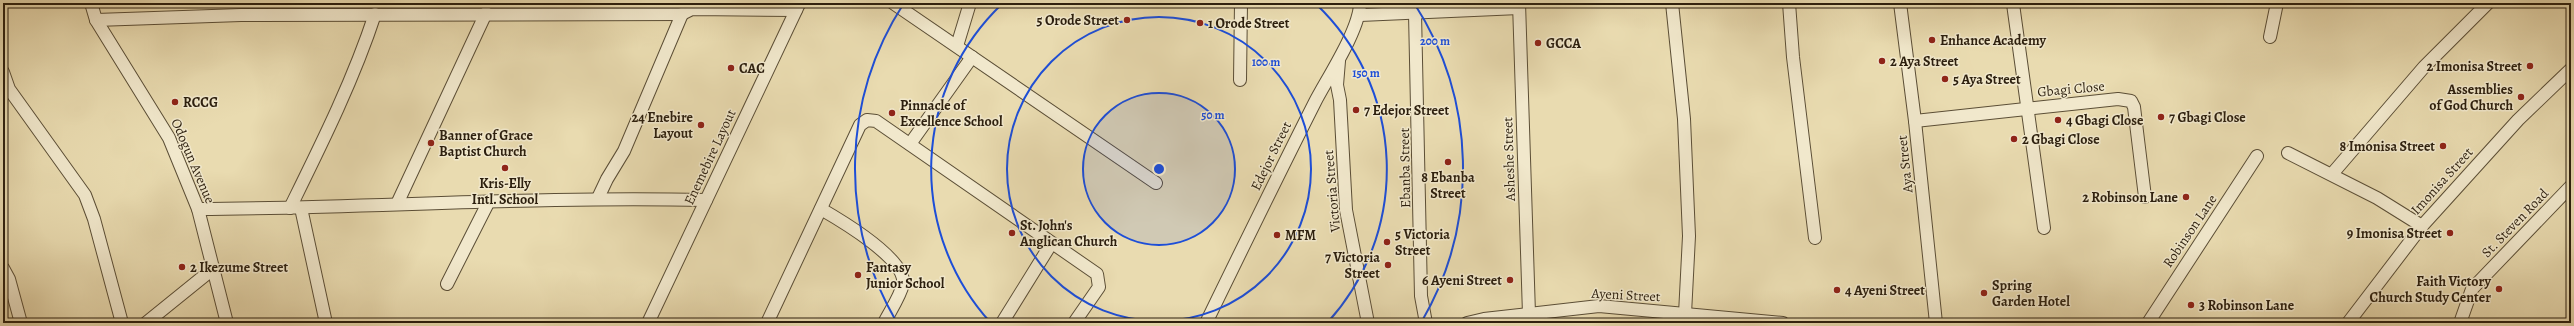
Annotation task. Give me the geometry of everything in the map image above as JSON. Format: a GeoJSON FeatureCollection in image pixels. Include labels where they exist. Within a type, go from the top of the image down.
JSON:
{"type":"FeatureCollection","features":[{"type":"Feature","properties":{"kind":"street","name":"Odogun Avenue"},"geometry":{"type":"LineString","coordinates":[[91,3],[96,20],[169,138],[198,209],[214,268],[226,323]]}},
{"type":"Feature","properties":{"kind":"street"},"geometry":{"type":"LineString","coordinates":[[893,3],[1156,183]]}},
{"type":"Feature","properties":{"kind":"street"},"geometry":{"type":"LineString","coordinates":[[957,46],[970,3]]}},
{"type":"Feature","properties":{"kind":"street"},"geometry":{"type":"LineString","coordinates":[[1240,80],[1241,3]]}},
{"type":"Feature","properties":{"kind":"street","name":"Edejor Street"},"geometry":{"type":"LineString","coordinates":[[1206,323],[1360,16],[1360,3]]}},
{"type":"Feature","properties":{"kind":"street"},"geometry":{"type":"LineString","coordinates":[[1672,3],[1684,119],[1690,236],[1685,314]]}},
{"type":"Feature","properties":{"kind":"street"},"geometry":{"type":"LineString","coordinates":[[1789,3],[1793,57],[1815,238]]}},
{"type":"Feature","properties":{"kind":"street","name":"Aya Street"},"geometry":{"type":"LineString","coordinates":[[1900,3],[1916,121],[1936,323]]}},
{"type":"Feature","properties":{"kind":"street"},"geometry":{"type":"LineString","coordinates":[[2270,38],[2277,3]]}},
{"type":"Feature","properties":{"kind":"street"},"geometry":{"type":"LineString","coordinates":[[2332,174],[2424,67],[2488,3]]}},
{"type":"Feature","properties":{"kind":"street"},"geometry":{"type":"LineString","coordinates":[[2013,4],[2044,228]]}},
{"type":"Feature","properties":{"kind":"street"},"geometry":{"type":"LineString","coordinates":[[1360,16],[1519,6]]}},
{"type":"Feature","properties":{"kind":"street","name":"Asheshe Street"},"geometry":{"type":"LineString","coordinates":[[1519,6],[1529,314]]}},
{"type":"Feature","properties":{"kind":"street"},"geometry":{"type":"LineString","coordinates":[[96,20],[241,9],[348,8],[375,14],[486,14],[578,8],[797,7]]}},
{"type":"Feature","properties":{"kind":"street","name":"Enemebire Layout"},"geometry":{"type":"LineString","coordinates":[[648,323],[797,7]]}},
{"type":"Feature","properties":{"kind":"street"},"geometry":{"type":"LineString","coordinates":[[598,198],[607,179],[624,151],[689,8]]}},
{"type":"Feature","properties":{"kind":"street","name":"Ebanba Street"},"geometry":{"type":"LineString","coordinates":[[1415,13],[1421,296],[1426,323]]}},
{"type":"Feature","properties":{"kind":"street"},"geometry":{"type":"LineString","coordinates":[[326,323],[296,208],[328,128],[366,41],[375,14]]}},
{"type":"Feature","properties":{"kind":"street"},"geometry":{"type":"LineString","coordinates":[[397,204],[486,14]]}},
{"type":"Feature","properties":{"kind":"street","name":"Victoria Street"},"geometry":{"type":"LineString","coordinates":[[1339,56],[1337,85],[1340,100],[1346,210],[1368,323]]}},
{"type":"Feature","properties":{"kind":"street"},"geometry":{"type":"LineString","coordinates":[[910,144],[972,57]]}},
{"type":"Feature","properties":{"kind":"street","name":"Imonisa Street"},"geometry":{"type":"LineString","coordinates":[[2348,323],[2422,226],[2518,120],[2571,69]]}},
{"type":"Feature","properties":{"kind":"street"},"geometry":{"type":"LineString","coordinates":[[3,72],[9,89],[85,195],[94,219],[122,323]]}},
{"type":"Feature","properties":{"kind":"street","name":"Gbagi Close"},"geometry":{"type":"LineString","coordinates":[[1916,121],[2028,108],[2118,100],[2131,101],[2134,107],[2145,197]]}},
{"type":"Feature","properties":{"kind":"street"},"geometry":{"type":"LineString","coordinates":[[767,323],[860,125],[867,120],[876,121],[1051,244],[1097,274],[1099,278],[1099,287],[1074,323]]}},
{"type":"Feature","properties":{"kind":"street"},"geometry":{"type":"LineString","coordinates":[[2288,153],[2332,174],[2402,212],[2422,226]]}},
{"type":"Feature","properties":{"kind":"street","name":"Robinson Lane"},"geometry":{"type":"LineString","coordinates":[[2148,323],[2258,156]]}},
{"type":"Feature","properties":{"kind":"street","name":"St. Steven Road"},"geometry":{"type":"LineString","coordinates":[[2460,323],[2472,289],[2571,186]]}},
{"type":"Feature","properties":{"kind":"street"},"geometry":{"type":"LineString","coordinates":[[198,209],[296,208],[598,198],[706,200]]}},
{"type":"Feature","properties":{"kind":"street"},"geometry":{"type":"LineString","coordinates":[[447,284],[489,201]]}},
{"type":"Feature","properties":{"kind":"street"},"geometry":{"type":"LineString","coordinates":[[821,209],[854,229],[900,270],[903,284],[884,323]]}},
{"type":"Feature","properties":{"kind":"street"},"geometry":{"type":"LineString","coordinates":[[1002,323],[1051,244]]}},
{"type":"Feature","properties":{"kind":"street"},"geometry":{"type":"LineString","coordinates":[[3,268],[10,278],[21,323]]}},
{"type":"Feature","properties":{"kind":"street"},"geometry":{"type":"LineString","coordinates":[[146,323],[214,268]]}},
{"type":"Feature","properties":{"kind":"street","name":"Ayeni Street"},"geometry":{"type":"LineString","coordinates":[[1467,323],[1599,306],[1685,314],[1730,321],[1783,323]]}},
{"type":"Feature","properties":{"kind":"place","name":"5 Orode Street"},"geometry":{"type":"Point","coordinates":[1127,20]}},
{"type":"Feature","properties":{"kind":"place","name":"1 Orode Street"},"geometry":{"type":"Point","coordinates":[1200,23]}},
{"type":"Feature","properties":{"kind":"place","name":"Enhance Academy"},"geometry":{"type":"Point","coordinates":[1932,40]}},
{"type":"Feature","properties":{"kind":"place","name":"GCCA"},"geometry":{"type":"Point","coordinates":[1538,43]}},
{"type":"Feature","properties":{"kind":"place","name":"2 Aya Street"},"geometry":{"type":"Point","coordinates":[1882,61]}},
{"type":"Feature","properties":{"kind":"place","name":"2 Imonisa Street"},"geometry":{"type":"Point","coordinates":[2530,66]}},
{"type":"Feature","properties":{"kind":"place","name":"CAC"},"geometry":{"type":"Point","coordinates":[731,68]}},
{"type":"Feature","properties":{"kind":"place","name":"5 Aya Street"},"geometry":{"type":"Point","coordinates":[1945,79]}},
{"type":"Feature","properties":{"kind":"place","name":"Assemblies of God Church"},"geometry":{"type":"Point","coordinates":[2521,97]}},
{"type":"Feature","properties":{"kind":"place","name":"RCCG"},"geometry":{"type":"Point","coordinates":[175,102]}},
{"type":"Feature","properties":{"kind":"place","name":"7 Edejor Street"},"geometry":{"type":"Point","coordinates":[1356,110]}},
{"type":"Feature","properties":{"kind":"place","name":"Pinnacle of Excellence School"},"geometry":{"type":"Point","coordinates":[892,113]}},
{"type":"Feature","properties":{"kind":"place","name":"7 Gbagi Close"},"geometry":{"type":"Point","coordinates":[2161,117]}},
{"type":"Feature","properties":{"kind":"place","name":"4 Gbagi Close"},"geometry":{"type":"Point","coordinates":[2058,120]}},
{"type":"Feature","properties":{"kind":"place","name":"24 Enebire Layout"},"geometry":{"type":"Point","coordinates":[701,125]}},
{"type":"Feature","properties":{"kind":"place","name":"2 Gbagi Close"},"geometry":{"type":"Point","coordinates":[2014,139]}},
{"type":"Feature","properties":{"kind":"place","name":"Banner of Grace Baptist Church"},"geometry":{"type":"Point","coordinates":[431,143]}},
{"type":"Feature","properties":{"kind":"place","name":"8 Imonisa Street"},"geometry":{"type":"Point","coordinates":[2443,146]}},
{"type":"Feature","properties":{"kind":"place","name":"8 Ebanba Street"},"geometry":{"type":"Point","coordinates":[1448,162]}},
{"type":"Feature","properties":{"kind":"place","name":"Kris-Elly Intl. School"},"geometry":{"type":"Point","coordinates":[505,168]}},
{"type":"Feature","properties":{"kind":"place","name":"2 Robinson Lane"},"geometry":{"type":"Point","coordinates":[2186,197]}},
{"type":"Feature","properties":{"kind":"place","name":"St. John's Anglican Church"},"geometry":{"type":"Point","coordinates":[1012,233]}},
{"type":"Feature","properties":{"kind":"place","name":"9 Imonisa Street"},"geometry":{"type":"Point","coordinates":[2450,233]}},
{"type":"Feature","properties":{"kind":"place","name":"MFM"},"geometry":{"type":"Point","coordinates":[1277,235]}},
{"type":"Feature","properties":{"kind":"place","name":"5 Victoria Street"},"geometry":{"type":"Point","coordinates":[1387,242]}},
{"type":"Feature","properties":{"kind":"place","name":"7 Victoria Street"},"geometry":{"type":"Point","coordinates":[1388,265]}},
{"type":"Feature","properties":{"kind":"place","name":"2 Ikezume Street"},"geometry":{"type":"Point","coordinates":[182,267]}},
{"type":"Feature","properties":{"kind":"place","name":"Fantasy Junior School"},"geometry":{"type":"Point","coordinates":[858,275]}},
{"type":"Feature","properties":{"kind":"place","name":"6 Ayeni Street"},"geometry":{"type":"Point","coordinates":[1510,280]}},
{"type":"Feature","properties":{"kind":"place","name":"Faith Victory Church Study Center"},"geometry":{"type":"Point","coordinates":[2499,289]}},
{"type":"Feature","properties":{"kind":"place","name":"4 Ayeni Street"},"geometry":{"type":"Point","coordinates":[1837,290]}},
{"type":"Feature","properties":{"kind":"place","name":"Spring Garden Hotel"},"geometry":{"type":"Point","coordinates":[1984,293]}},
{"type":"Feature","properties":{"kind":"place","name":"3 Robinson Lane"},"geometry":{"type":"Point","coordinates":[2191,305]}}]}
